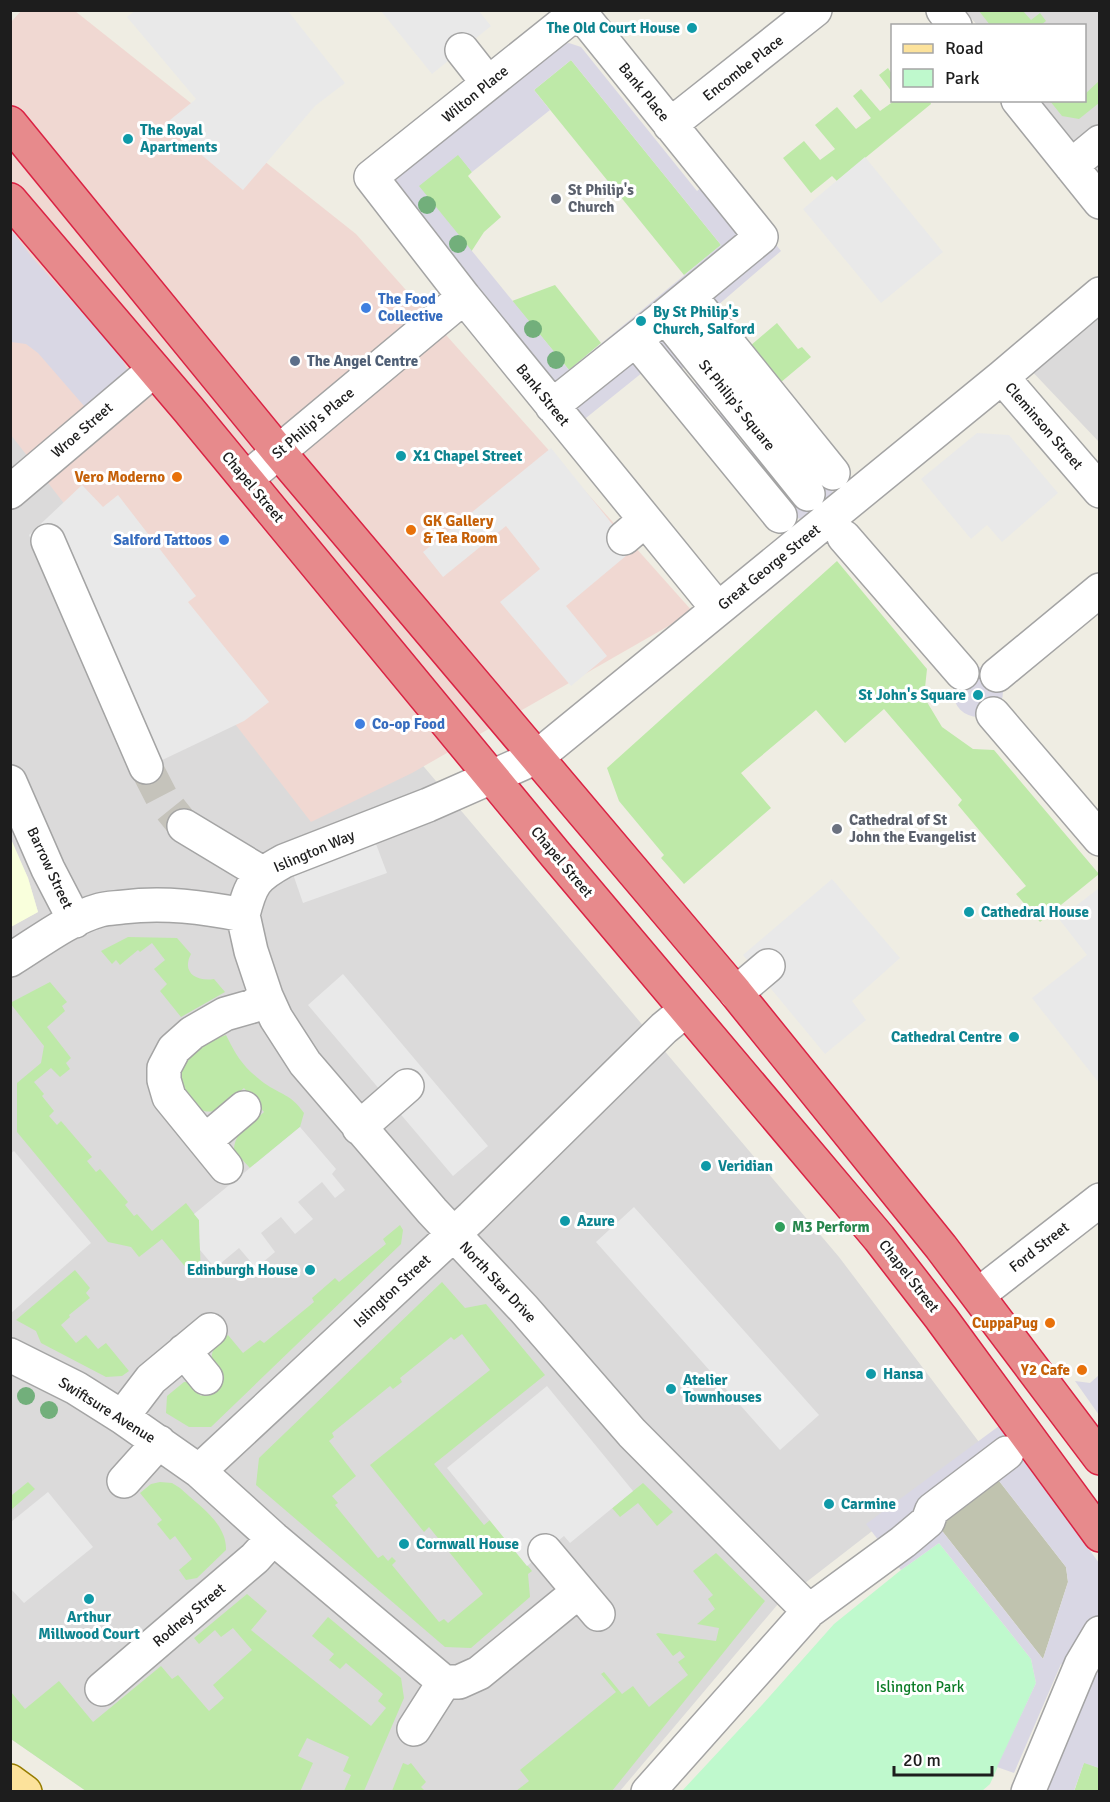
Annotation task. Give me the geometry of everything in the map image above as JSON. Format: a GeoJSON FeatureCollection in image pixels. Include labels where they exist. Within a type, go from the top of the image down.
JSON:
{"type":"FeatureCollection","features":[{"type":"Feature","properties":{"kind":"highway"},"geometry":{"type":"LineString","coordinates":[[10,123],[278,451],[736,993],[978,1295],[1100,1458]]}},
{"type":"Feature","properties":{"kind":"highway","name":"Chapel Street"},"geometry":{"type":"LineString","coordinates":[[10,200],[246,479],[492,778],[886,1247],[941,1318],[1100,1535]]}},
{"type":"Feature","properties":{"kind":"main road"},"geometry":{"type":"LineString","coordinates":[[10,1781],[25,1791]]}},
{"type":"Feature","properties":{"kind":"street","name":"Encombe Place"},"geometry":{"type":"LineString","coordinates":[[670,125],[815,10]]}},
{"type":"Feature","properties":{"kind":"street"},"geometry":{"type":"LineString","coordinates":[[943,10],[954,24]]}},
{"type":"Feature","properties":{"kind":"street","name":"Bank Place"},"geometry":{"type":"LineString","coordinates":[[579,11],[761,237],[690,296]]}},
{"type":"Feature","properties":{"kind":"street","name":"Wilton Place"},"geometry":{"type":"LineString","coordinates":[[371,177],[579,11]]}},
{"type":"Feature","properties":{"kind":"street"},"geometry":{"type":"LineString","coordinates":[[462,50],[488,83]]}},
{"type":"Feature","properties":{"kind":"street"},"geometry":{"type":"LineString","coordinates":[[1020,102],[1100,202]]}},
{"type":"Feature","properties":{"kind":"street"},"geometry":{"type":"LineString","coordinates":[[1071,166],[1100,142]]}},
{"type":"Feature","properties":{"kind":"street","name":"Bank Street"},"geometry":{"type":"LineString","coordinates":[[371,177],[552,406],[635,529],[718,609]]}},
{"type":"Feature","properties":{"kind":"street","name":"Cleminson Street"},"geometry":{"type":"LineString","coordinates":[[1100,294],[1002,378],[1100,491]]}},
{"type":"Feature","properties":{"kind":"street"},"geometry":{"type":"LineString","coordinates":[[552,406],[690,296],[833,473]]}},
{"type":"Feature","properties":{"kind":"street","name":"St Philip's Place"},"geometry":{"type":"LineString","coordinates":[[246,479],[464,297]]}},
{"type":"Feature","properties":{"kind":"street","name":"St Philip's Square"},"geometry":{"type":"LineString","coordinates":[[665,316],[808,494]]}},
{"type":"Feature","properties":{"kind":"street"},"geometry":{"type":"LineString","coordinates":[[636,339],[780,516]]}},
{"type":"Feature","properties":{"kind":"street","name":"Wroe Street"},"geometry":{"type":"LineString","coordinates":[[10,492],[154,370]]}},
{"type":"Feature","properties":{"kind":"street","name":"Great George Street"},"geometry":{"type":"LineString","coordinates":[[537,757],[1002,378]]}},
{"type":"Feature","properties":{"kind":"street"},"geometry":{"type":"LineString","coordinates":[[844,537],[962,674]]}},
{"type":"Feature","properties":{"kind":"street"},"geometry":{"type":"LineString","coordinates":[[48,541],[146,768]]}},
{"type":"Feature","properties":{"kind":"street"},"geometry":{"type":"LineString","coordinates":[[997,675],[1100,590]]}},
{"type":"Feature","properties":{"kind":"street"},"geometry":{"type":"LineString","coordinates":[[993,714],[1100,839]]}},
{"type":"Feature","properties":{"kind":"street","name":"Islington Way"},"geometry":{"type":"LineString","coordinates":[[243,915],[249,891],[262,873],[284,861],[428,806],[537,757]]}},
{"type":"Feature","properties":{"kind":"street","name":"Barrow Street"},"geometry":{"type":"LineString","coordinates":[[10,782],[48,868],[75,921]]}},
{"type":"Feature","properties":{"kind":"street"},"geometry":{"type":"LineString","coordinates":[[184,826],[262,873]]}},
{"type":"Feature","properties":{"kind":"street"},"geometry":{"type":"LineString","coordinates":[[10,960],[75,921],[100,910],[137,905],[193,906],[243,915]]}},
{"type":"Feature","properties":{"kind":"street","name":"North Star Drive"},"geometry":{"type":"LineString","coordinates":[[243,915],[251,951],[266,996],[276,1017],[305,1063],[359,1128],[632,1433],[809,1611]]}},
{"type":"Feature","properties":{"kind":"street"},"geometry":{"type":"LineString","coordinates":[[736,993],[768,966]]}},
{"type":"Feature","properties":{"kind":"street"},"geometry":{"type":"LineString","coordinates":[[226,1167],[169,1097],[164,1080],[164,1068],[174,1049],[192,1033],[225,1014],[253,1006],[266,996]]}},
{"type":"Feature","properties":{"kind":"street","name":"Islington Street"},"geometry":{"type":"LineString","coordinates":[[199,1471],[453,1234],[664,1028],[686,1010]]}},
{"type":"Feature","properties":{"kind":"street"},"geometry":{"type":"LineString","coordinates":[[359,1128],[407,1086]]}},
{"type":"Feature","properties":{"kind":"street"},"geometry":{"type":"LineString","coordinates":[[205,1141],[244,1108]]}},
{"type":"Feature","properties":{"kind":"street","name":"Ford Street"},"geometry":{"type":"LineString","coordinates":[[978,1295],[1100,1200]]}},
{"type":"Feature","properties":{"kind":"street"},"geometry":{"type":"LineString","coordinates":[[122,1417],[151,1379],[210,1330]]}},
{"type":"Feature","properties":{"kind":"street"},"geometry":{"type":"LineString","coordinates":[[184,1351],[206,1378]]}},
{"type":"Feature","properties":{"kind":"street","name":"Swiftsure Avenue"},"geometry":{"type":"LineString","coordinates":[[10,1355],[76,1388],[199,1471]]}},
{"type":"Feature","properties":{"kind":"street"},"geometry":{"type":"LineString","coordinates":[[124,1481],[159,1443]]}},
{"type":"Feature","properties":{"kind":"street"},"geometry":{"type":"LineString","coordinates":[[648,1791],[809,1611],[893,1550],[928,1521],[932,1510],[1007,1453]]}},
{"type":"Feature","properties":{"kind":"street"},"geometry":{"type":"LineString","coordinates":[[199,1471],[273,1538],[444,1682],[459,1682],[479,1673],[588,1603],[545,1551]]}},
{"type":"Feature","properties":{"kind":"street","name":"Rodney Street"},"geometry":{"type":"LineString","coordinates":[[102,1689],[255,1558],[273,1538]]}},
{"type":"Feature","properties":{"kind":"street"},"geometry":{"type":"LineString","coordinates":[[1028,1791],[1081,1665],[1100,1634]]}},
{"type":"Feature","properties":{"kind":"street"},"geometry":{"type":"LineString","coordinates":[[414,1729],[444,1682]]}},
{"type":"Feature","properties":{"kind":"shaded area"},"geometry":{"type":"Polygon","coordinates":[[[136,10],[288,11],[345,83],[315,106],[243,190],[165,124],[196,99],[127,17],[136,10]]]}},
{"type":"Feature","properties":{"kind":"shaded area"},"geometry":{"type":"Polygon","coordinates":[[[21,11],[75,11],[356,234],[693,612],[412,773],[311,822],[11,435],[11,22],[21,11]]]}},
{"type":"Feature","properties":{"kind":"shaded area"},"geometry":{"type":"Polygon","coordinates":[[[381,11],[479,11],[491,26],[432,74],[381,11]]]}},
{"type":"Feature","properties":{"kind":"shaded area"},"geometry":{"type":"Polygon","coordinates":[[[965,11],[1099,11],[1099,183],[1038,102],[1086,102],[1086,24],[976,24],[965,11]]]}},
{"type":"Feature","properties":{"kind":"shaded area"},"geometry":{"type":"Polygon","coordinates":[[[569,43],[581,47],[697,191],[719,173],[781,251],[710,312],[832,483],[833,498],[809,519],[789,518],[648,368],[576,426],[395,182],[400,174],[560,45],[569,43]],[[571,60],[534,90],[550,110],[472,172],[458,155],[419,186],[569,370],[721,245],[571,60]],[[685,366],[675,374],[712,420],[721,412],[695,384],[698,381],[685,366]],[[736,432],[729,438],[769,488],[778,481],[763,464],[760,466],[748,451],[751,449],[736,432]]]}},
{"type":"Feature","properties":{"kind":"shaded area"},"geometry":{"type":"Polygon","coordinates":[[[865,157],[943,252],[881,303],[803,209],[865,157]]]}},
{"type":"Feature","properties":{"kind":"shaded area"},"geometry":{"type":"Polygon","coordinates":[[[10,228],[32,257],[121,356],[128,372],[91,414],[38,353],[26,344],[11,342],[10,228]]]}},
{"type":"Feature","properties":{"kind":"shaded area"},"geometry":{"type":"Polygon","coordinates":[[[10,260],[397,735],[839,1257],[982,1446],[778,1604],[620,1791],[86,1791],[11,1739],[10,927],[38,912],[28,878],[10,839],[10,260]]]}},
{"type":"Feature","properties":{"kind":"shaded area"},"geometry":{"type":"Polygon","coordinates":[[[1099,301],[1099,442],[1027,366],[1099,301]]]}},
{"type":"Feature","properties":{"kind":"shaded area"},"geometry":{"type":"Polygon","coordinates":[[[977,433],[1009,435],[1058,493],[1002,542],[987,525],[971,539],[921,479],[977,433]]]}},
{"type":"Feature","properties":{"kind":"shaded area"},"geometry":{"type":"Polygon","coordinates":[[[551,448],[633,550],[566,606],[607,656],[571,686],[500,602],[540,569],[506,526],[443,577],[423,552],[551,448]]]}},
{"type":"Feature","properties":{"kind":"shaded area"},"geometry":{"type":"Polygon","coordinates":[[[82,485],[103,507],[118,495],[196,596],[188,602],[269,702],[244,721],[133,774],[29,535],[82,485]]]}},
{"type":"Feature","properties":{"kind":"shaded area","name":"St John's Square"},"geometry":{"type":"Polygon","coordinates":[[[978,667],[987,669],[998,678],[1003,692],[1001,701],[992,712],[978,717],[969,715],[958,706],[953,692],[955,683],[964,672],[978,667]]]}},
{"type":"Feature","properties":{"kind":"shaded area"},"geometry":{"type":"Polygon","coordinates":[[[11,839],[28,878],[38,912],[11,927],[11,839]]]}},
{"type":"Feature","properties":{"kind":"shaded area"},"geometry":{"type":"Polygon","coordinates":[[[376,844],[387,873],[303,903],[293,874],[376,844]]]}},
{"type":"Feature","properties":{"kind":"shaded area"},"geometry":{"type":"Polygon","coordinates":[[[832,879],[900,958],[852,1001],[866,1020],[825,1054],[743,955],[832,879]]]}},
{"type":"Feature","properties":{"kind":"shaded area"},"geometry":{"type":"Polygon","coordinates":[[[1099,888],[1099,1083],[1032,998],[1087,955],[1059,919],[1099,888]]]}},
{"type":"Feature","properties":{"kind":"shaded area"},"geometry":{"type":"Polygon","coordinates":[[[343,974],[488,1146],[453,1176],[308,1005],[343,974]]]}},
{"type":"Feature","properties":{"kind":"shaded area"},"geometry":{"type":"Polygon","coordinates":[[[300,1127],[336,1169],[332,1174],[345,1190],[335,1198],[322,1182],[298,1202],[313,1219],[295,1234],[281,1217],[261,1233],[275,1252],[256,1268],[239,1248],[215,1268],[200,1250],[199,1220],[194,1214],[300,1127]]]}},
{"type":"Feature","properties":{"kind":"shaded area"},"geometry":{"type":"Polygon","coordinates":[[[14,1151],[91,1243],[11,1313],[10,1154],[14,1151]]]}},
{"type":"Feature","properties":{"kind":"shaded area"},"geometry":{"type":"Polygon","coordinates":[[[634,1207],[819,1415],[780,1450],[596,1242],[634,1207]]]}},
{"type":"Feature","properties":{"kind":"shaded area"},"geometry":{"type":"Polygon","coordinates":[[[1099,1375],[1099,1415],[1075,1381],[1090,1383],[1099,1375]]]}},
{"type":"Feature","properties":{"kind":"shaded area"},"geometry":{"type":"Polygon","coordinates":[[[547,1386],[633,1491],[570,1543],[564,1536],[527,1566],[447,1468],[547,1386]]]}},
{"type":"Feature","properties":{"kind":"shaded area"},"geometry":{"type":"Polygon","coordinates":[[[999,1426],[1099,1563],[1099,1768],[1084,1763],[1074,1791],[1048,1790],[1093,1676],[1061,1664],[1014,1773],[997,1767],[1036,1683],[1031,1659],[939,1543],[901,1570],[866,1524],[999,1426]],[[996,1477],[939,1527],[1043,1659],[1068,1582],[1066,1567],[996,1477]]]}},
{"type":"Feature","properties":{"kind":"shaded area"},"geometry":{"type":"Polygon","coordinates":[[[996,1477],[1066,1567],[1068,1582],[1043,1659],[939,1527],[996,1477]]]}},
{"type":"Feature","properties":{"kind":"shaded area"},"geometry":{"type":"Polygon","coordinates":[[[48,1492],[93,1547],[24,1603],[11,1589],[11,1522],[48,1492]]]}},
{"type":"Feature","properties":{"kind":"green space"},"geometry":{"type":"Polygon","coordinates":[[[979,11],[1023,11],[1031,20],[1040,13],[1046,21],[1042,24],[989,24],[979,11]]]}},
{"type":"Feature","properties":{"kind":"green space"},"geometry":{"type":"Polygon","coordinates":[[[571,60],[721,245],[684,275],[534,90],[571,60]]]}},
{"type":"Feature","properties":{"kind":"green space"},"geometry":{"type":"Polygon","coordinates":[[[888,68],[891,72],[891,91],[879,75],[888,68]]]}},
{"type":"Feature","properties":{"kind":"green space"},"geometry":{"type":"Polygon","coordinates":[[[1099,81],[1099,103],[1079,119],[1062,116],[1051,102],[1086,102],[1086,93],[1099,81]]]}},
{"type":"Feature","properties":{"kind":"green space"},"geometry":{"type":"Polygon","coordinates":[[[861,89],[880,111],[893,102],[930,102],[931,104],[837,181],[832,176],[811,193],[783,158],[804,141],[820,160],[835,149],[815,125],[837,107],[856,129],[871,118],[853,96],[861,89]]]}},
{"type":"Feature","properties":{"kind":"green space"},"geometry":{"type":"Polygon","coordinates":[[[458,154],[472,172],[468,176],[501,217],[484,232],[471,252],[418,186],[458,154]]]}},
{"type":"Feature","properties":{"kind":"green space"},"geometry":{"type":"Polygon","coordinates":[[[555,285],[601,343],[569,370],[512,301],[555,285]]]}},
{"type":"Feature","properties":{"kind":"green space"},"geometry":{"type":"Polygon","coordinates":[[[777,323],[798,349],[802,347],[811,357],[774,388],[743,352],[777,323]]]}},
{"type":"Feature","properties":{"kind":"green space"},"geometry":{"type":"Polygon","coordinates":[[[837,561],[927,669],[924,697],[942,727],[973,749],[994,750],[1099,874],[1040,922],[1016,894],[1026,886],[958,805],[962,800],[884,709],[845,743],[816,710],[741,773],[771,808],[684,884],[661,858],[664,855],[619,801],[607,768],[837,561]]]}},
{"type":"Feature","properties":{"kind":"green space"},"geometry":{"type":"Polygon","coordinates":[[[128,937],[177,938],[191,954],[188,966],[192,975],[202,979],[214,979],[225,992],[181,1017],[160,991],[167,984],[154,969],[165,960],[152,943],[140,952],[138,950],[120,965],[116,960],[112,964],[101,951],[128,937]]]}},
{"type":"Feature","properties":{"kind":"green space"},"geometry":{"type":"Polygon","coordinates":[[[50,982],[67,1002],[62,1006],[65,1011],[47,1027],[71,1058],[66,1063],[70,1069],[60,1077],[51,1068],[34,1082],[54,1111],[49,1116],[57,1125],[61,1121],[92,1157],[87,1161],[96,1172],[100,1169],[128,1202],[125,1205],[134,1216],[137,1214],[152,1231],[186,1203],[199,1220],[201,1278],[193,1276],[162,1239],[139,1257],[131,1247],[108,1242],[17,1132],[17,1083],[41,1063],[44,1046],[10,1003],[50,982]]]}},
{"type":"Feature","properties":{"kind":"green space"},"geometry":{"type":"Polygon","coordinates":[[[226,1035],[237,1056],[251,1072],[264,1083],[290,1098],[304,1113],[300,1127],[250,1168],[234,1151],[235,1144],[240,1133],[264,1112],[244,1088],[219,1109],[210,1112],[202,1110],[188,1098],[181,1080],[185,1063],[193,1054],[226,1035]]]}},
{"type":"Feature","properties":{"kind":"green space"},"geometry":{"type":"Polygon","coordinates":[[[400,1225],[403,1230],[401,1244],[211,1427],[189,1427],[166,1413],[167,1396],[184,1382],[189,1382],[201,1396],[222,1378],[214,1365],[212,1355],[213,1350],[228,1335],[243,1353],[260,1340],[264,1343],[314,1302],[312,1298],[335,1278],[339,1282],[386,1244],[383,1239],[400,1225]]]}},
{"type":"Feature","properties":{"kind":"green space"},"geometry":{"type":"Polygon","coordinates":[[[75,1270],[90,1288],[86,1293],[90,1298],[69,1315],[70,1317],[61,1325],[76,1343],[86,1335],[98,1349],[106,1343],[129,1371],[122,1376],[106,1377],[41,1343],[36,1331],[16,1320],[75,1270]]]}},
{"type":"Feature","properties":{"kind":"green space"},"geometry":{"type":"Polygon","coordinates":[[[442,1282],[465,1308],[486,1304],[545,1375],[434,1464],[484,1525],[490,1520],[532,1571],[528,1574],[530,1597],[471,1648],[445,1647],[256,1485],[259,1458],[442,1282]],[[462,1334],[454,1340],[451,1337],[400,1378],[402,1382],[393,1389],[390,1386],[332,1433],[334,1437],[329,1441],[356,1476],[332,1496],[338,1503],[335,1505],[378,1558],[383,1555],[388,1561],[392,1557],[396,1561],[392,1565],[439,1622],[444,1619],[448,1623],[483,1594],[429,1527],[424,1532],[370,1465],[490,1370],[462,1334]]]}},
{"type":"Feature","properties":{"kind":"green space"},"geometry":{"type":"Polygon","coordinates":[[[28,1482],[35,1489],[11,1510],[11,1493],[12,1495],[28,1482]]]}},
{"type":"Feature","properties":{"kind":"green space"},"geometry":{"type":"Polygon","coordinates":[[[172,1483],[180,1488],[210,1515],[222,1531],[226,1550],[197,1578],[186,1580],[179,1570],[192,1559],[175,1536],[170,1540],[157,1524],[162,1520],[140,1493],[151,1484],[172,1483]]]}},
{"type":"Feature","properties":{"kind":"green space"},"geometry":{"type":"Polygon","coordinates":[[[643,1483],[673,1512],[657,1526],[638,1503],[620,1517],[612,1508],[643,1483]]]}},
{"type":"Feature","properties":{"kind":"green space","name":"Islington Park"},"geometry":{"type":"Polygon","coordinates":[[[939,1543],[1031,1659],[1036,1683],[990,1784],[982,1791],[681,1792],[834,1624],[901,1570],[939,1543]]]}},
{"type":"Feature","properties":{"kind":"green space"},"geometry":{"type":"Polygon","coordinates":[[[716,1553],[765,1601],[612,1791],[516,1791],[529,1781],[520,1770],[616,1692],[601,1674],[604,1672],[622,1694],[633,1686],[649,1707],[688,1675],[678,1662],[685,1657],[680,1651],[673,1656],[656,1634],[716,1641],[719,1628],[697,1624],[715,1609],[708,1599],[713,1595],[693,1571],[716,1553]]]}},
{"type":"Feature","properties":{"kind":"green space"},"geometry":{"type":"Polygon","coordinates":[[[247,1594],[267,1611],[251,1630],[371,1726],[386,1708],[378,1701],[383,1694],[346,1663],[340,1669],[329,1660],[334,1654],[312,1636],[328,1617],[401,1678],[404,1698],[364,1791],[344,1791],[351,1775],[343,1771],[349,1757],[307,1738],[298,1756],[313,1763],[300,1792],[86,1791],[11,1739],[11,1692],[25,1709],[59,1681],[93,1722],[161,1666],[172,1679],[178,1675],[209,1711],[224,1698],[213,1685],[252,1650],[233,1628],[221,1637],[215,1630],[199,1644],[194,1638],[247,1594]]]}},
{"type":"Feature","properties":{"kind":"green space"},"geometry":{"type":"Polygon","coordinates":[[[1084,1762],[1099,1768],[1099,1791],[1074,1792],[1084,1762]]]}},
{"type":"Feature","properties":{"kind":"green space"},"geometry":{"type":"Polygon","coordinates":[[[403,1763],[408,1765],[411,1763],[426,1782],[421,1787],[425,1791],[392,1791],[403,1763]]]}},
{"type":"Feature","properties":{"kind":"tunnel"},"geometry":{"type":"LineString","coordinates":[[146,767],[163,800],[184,826]]}},
{"type":"Feature","properties":{"kind":"place","name":"The Old Court House"},"geometry":{"type":"Point","coordinates":[692,28]}},
{"type":"Feature","properties":{"kind":"place","name":"The Royal Apartments"},"geometry":{"type":"Point","coordinates":[128,139]}},
{"type":"Feature","properties":{"kind":"place","name":"St Philip's Church"},"geometry":{"type":"Point","coordinates":[556,199]}},
{"type":"Feature","properties":{"kind":"place","name":"The Food Collective"},"geometry":{"type":"Point","coordinates":[366,308]}},
{"type":"Feature","properties":{"kind":"place","name":"By St Philip's Church, Salford"},"geometry":{"type":"Point","coordinates":[641,321]}},
{"type":"Feature","properties":{"kind":"place","name":"The Angel Centre"},"geometry":{"type":"Point","coordinates":[295,361]}},
{"type":"Feature","properties":{"kind":"place","name":"X1 Chapel Street"},"geometry":{"type":"Point","coordinates":[401,456]}},
{"type":"Feature","properties":{"kind":"place","name":"Vero Moderno"},"geometry":{"type":"Point","coordinates":[177,477]}},
{"type":"Feature","properties":{"kind":"place","name":"GK Gallery & Tea Room"},"geometry":{"type":"Point","coordinates":[411,530]}},
{"type":"Feature","properties":{"kind":"place","name":"Salford Tattoos"},"geometry":{"type":"Point","coordinates":[224,540]}},
{"type":"Feature","properties":{"kind":"place","name":"St John's Square"},"geometry":{"type":"Point","coordinates":[978,695]}},
{"type":"Feature","properties":{"kind":"place","name":"Co-op Food"},"geometry":{"type":"Point","coordinates":[360,724]}},
{"type":"Feature","properties":{"kind":"place","name":"Cathedral of St John the Evangelist"},"geometry":{"type":"Point","coordinates":[837,829]}},
{"type":"Feature","properties":{"kind":"place","name":"Cathedral House"},"geometry":{"type":"Point","coordinates":[969,912]}},
{"type":"Feature","properties":{"kind":"place","name":"Cathedral Centre"},"geometry":{"type":"Point","coordinates":[1014,1037]}},
{"type":"Feature","properties":{"kind":"place","name":"Veridian"},"geometry":{"type":"Point","coordinates":[706,1166]}},
{"type":"Feature","properties":{"kind":"place","name":"Azure"},"geometry":{"type":"Point","coordinates":[565,1221]}},
{"type":"Feature","properties":{"kind":"place","name":"M3 Perform"},"geometry":{"type":"Point","coordinates":[780,1227]}},
{"type":"Feature","properties":{"kind":"place","name":"Edinburgh House"},"geometry":{"type":"Point","coordinates":[310,1270]}},
{"type":"Feature","properties":{"kind":"place","name":"CuppaPug"},"geometry":{"type":"Point","coordinates":[1050,1323]}},
{"type":"Feature","properties":{"kind":"place","name":"Y2 Cafe"},"geometry":{"type":"Point","coordinates":[1082,1370]}},
{"type":"Feature","properties":{"kind":"place","name":"Hansa"},"geometry":{"type":"Point","coordinates":[871,1374]}},
{"type":"Feature","properties":{"kind":"place","name":"Atelier Townhouses"},"geometry":{"type":"Point","coordinates":[671,1389]}},
{"type":"Feature","properties":{"kind":"place","name":"Carmine"},"geometry":{"type":"Point","coordinates":[829,1504]}},
{"type":"Feature","properties":{"kind":"place","name":"Cornwall House"},"geometry":{"type":"Point","coordinates":[404,1544]}},
{"type":"Feature","properties":{"kind":"place","name":"Arthur Millwood Court"},"geometry":{"type":"Point","coordinates":[89,1599]}}]}
